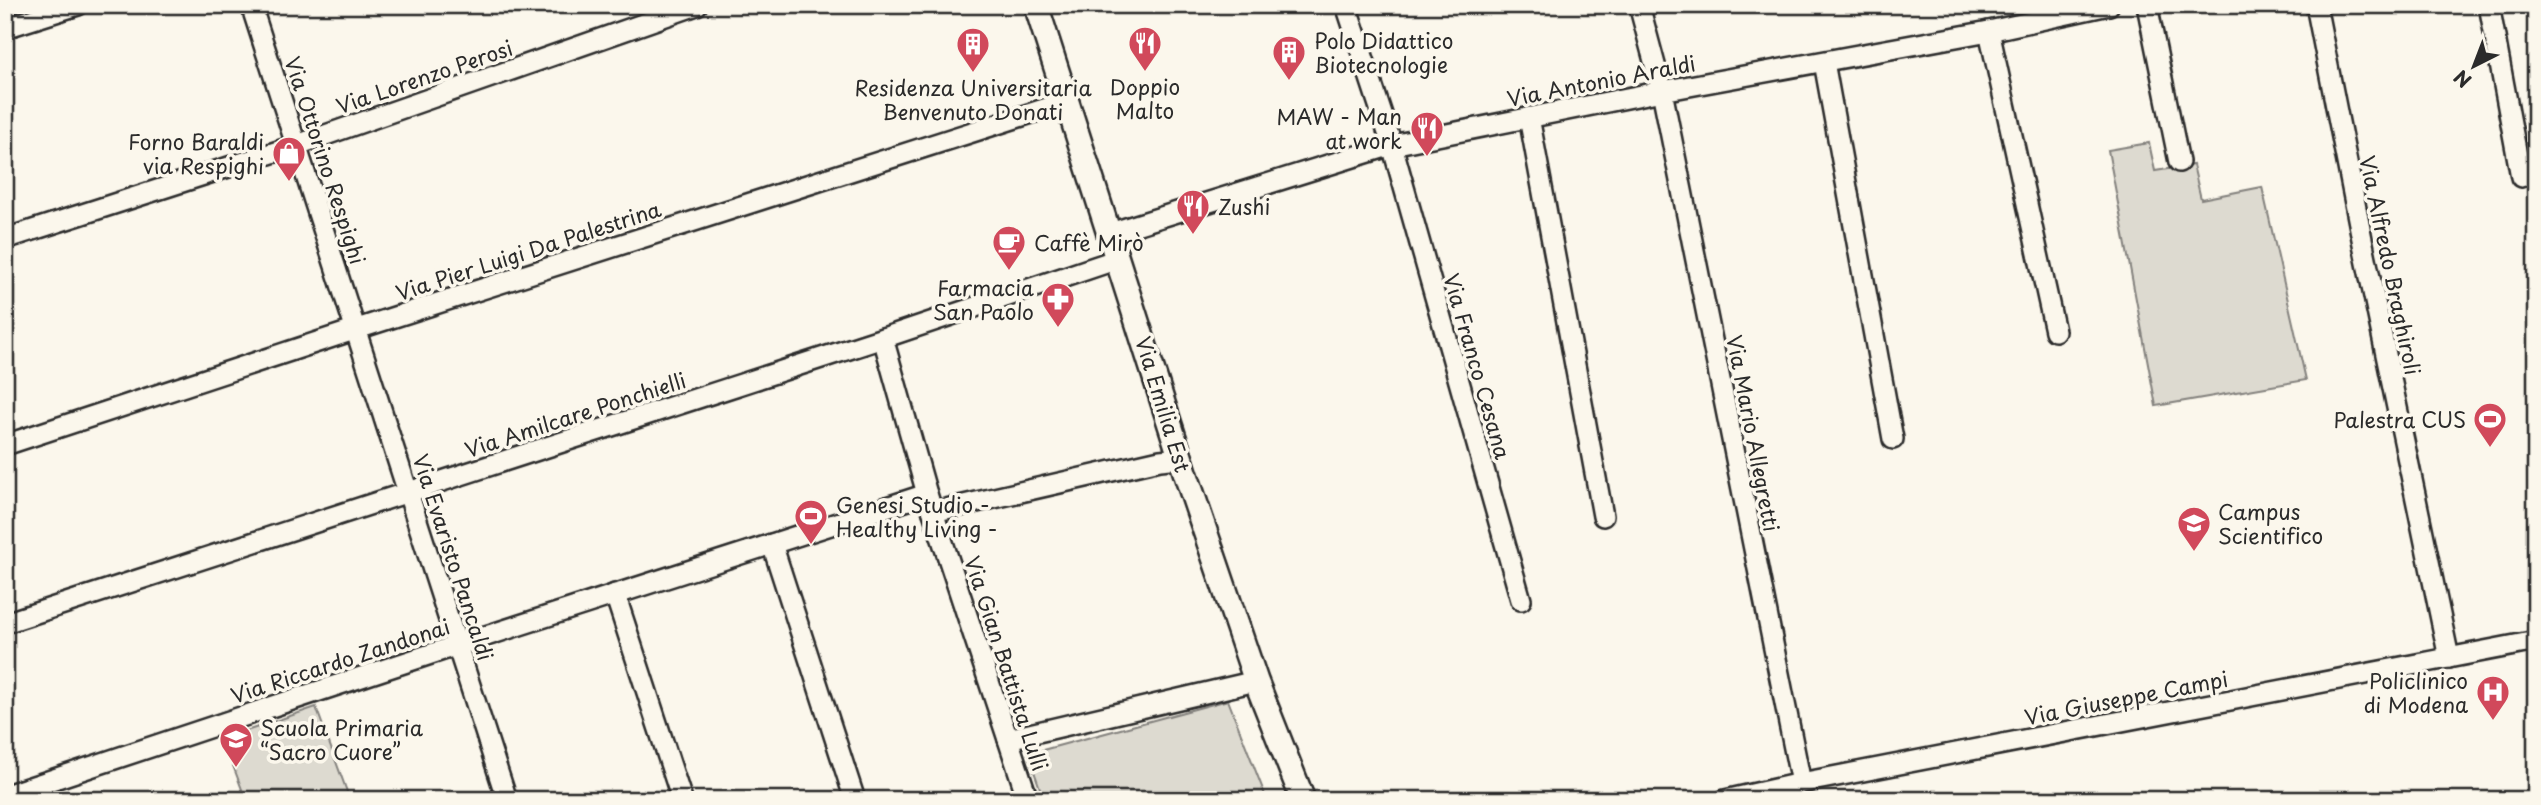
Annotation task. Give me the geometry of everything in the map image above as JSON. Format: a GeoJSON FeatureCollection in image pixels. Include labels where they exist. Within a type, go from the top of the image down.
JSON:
{"type":"FeatureCollection","features":[{"type":"Feature","properties":{"kind":"main road","name":"Via Emilia Est"},"geometry":{"type":"LineString","coordinates":[[1035,5],[1256,681],[1303,800]]}},
{"type":"Feature","properties":{"kind":"street"},"geometry":{"type":"LineString","coordinates":[[5,28],[78,5]]}},
{"type":"Feature","properties":{"kind":"street","name":"Via Ottorino Respighi"},"geometry":{"type":"LineString","coordinates":[[251,5],[357,329]]}},
{"type":"Feature","properties":{"kind":"street","name":"Via Lorenzo Perosi"},"geometry":{"type":"LineString","coordinates":[[5,239],[297,145],[697,5]]}},
{"type":"Feature","properties":{"kind":"street","name":"Via Franco Cesana"},"geometry":{"type":"LineString","coordinates":[[1346,5],[1392,145],[1521,600]]}},
{"type":"Feature","properties":{"kind":"street","name":"Via Mario Allegretti"},"geometry":{"type":"LineString","coordinates":[[1639,5],[1662,91],[1801,783]]}},
{"type":"Feature","properties":{"kind":"street","name":"Via Antonio Araldi"},"geometry":{"type":"LineString","coordinates":[[1110,233],[1392,145],[1662,91],[1989,31],[2109,5]]}},
{"type":"Feature","properties":{"kind":"street"},"geometry":{"type":"LineString","coordinates":[[2147,5],[2179,162]]}},
{"type":"Feature","properties":{"kind":"street","name":"Via Alfredo Braghiroli"},"geometry":{"type":"LineString","coordinates":[[2316,5],[2449,658]]}},
{"type":"Feature","properties":{"kind":"street"},"geometry":{"type":"LineString","coordinates":[[2489,5],[2521,177]]}},
{"type":"Feature","properties":{"kind":"street"},"geometry":{"type":"LineString","coordinates":[[1989,31],[2056,331]]}},
{"type":"Feature","properties":{"kind":"street"},"geometry":{"type":"LineString","coordinates":[[1824,62],[1893,439]]}},
{"type":"Feature","properties":{"kind":"street","name":"Via Pier Luigi Da Palestrina"},"geometry":{"type":"LineString","coordinates":[[5,445],[1066,102]]}},
{"type":"Feature","properties":{"kind":"street"},"geometry":{"type":"LineString","coordinates":[[1529,117],[1603,516]]}},
{"type":"Feature","properties":{"kind":"street","name":"Via Amilcare Ponchielli"},"geometry":{"type":"LineString","coordinates":[[5,622],[883,338],[1118,259]]}},
{"type":"Feature","properties":{"kind":"street","name":"Via Evaristo Pancaldi"},"geometry":{"type":"LineString","coordinates":[[357,329],[507,800]]}},
{"type":"Feature","properties":{"kind":"street","name":"Via Gian Battista Lulli"},"geometry":{"type":"LineString","coordinates":[[883,338],[930,503],[1028,800]]}},
{"type":"Feature","properties":{"kind":"street","name":"Via Riccardo Zandonai"},"geometry":{"type":"LineString","coordinates":[[10,795],[458,645],[772,544],[930,503],[1181,458]]}},
{"type":"Feature","properties":{"kind":"street"},"geometry":{"type":"LineString","coordinates":[[772,544],[855,800]]}},
{"type":"Feature","properties":{"kind":"street"},"geometry":{"type":"LineString","coordinates":[[615,594],[682,800]]}},
{"type":"Feature","properties":{"kind":"street","name":"Via Giuseppe Campi"},"geometry":{"type":"LineString","coordinates":[[1725,800],[2536,640]]}},
{"type":"Feature","properties":{"kind":"street"},"geometry":{"type":"LineString","coordinates":[[1008,739],[1256,681]]}},
{"type":"Feature","properties":{"kind":"shaded area"},"geometry":{"type":"Polygon","coordinates":[[[2149,143],[2155,171],[2193,165],[2201,199],[2262,187],[2306,380],[2156,406],[2108,150],[2149,143]]]}},
{"type":"Feature","properties":{"kind":"shaded area"},"geometry":{"type":"Polygon","coordinates":[[[1228,700],[1267,800],[1044,800],[1028,754],[1228,700]]]}},
{"type":"Feature","properties":{"kind":"shaded area"},"geometry":{"type":"Polygon","coordinates":[[[316,707],[350,800],[246,800],[223,739],[316,707]]]}},
{"type":"Feature","properties":{"kind":"place","name":"Doppio Malto"},"geometry":{"type":"Point","coordinates":[1145,73]}},
{"type":"Feature","properties":{"kind":"place","name":"Residenza Universitaria Benvenuto Donati"},"geometry":{"type":"Point","coordinates":[973,74]}},
{"type":"Feature","properties":{"kind":"place","name":"Polo Didattico Biotecnologie"},"geometry":{"type":"Point","coordinates":[1289,82]}},
{"type":"Feature","properties":{"kind":"place","name":"MAW - Man at work"},"geometry":{"type":"Point","coordinates":[1427,158]}},
{"type":"Feature","properties":{"kind":"place","name":"Forno Baraldi via Respighi"},"geometry":{"type":"Point","coordinates":[289,183]}},
{"type":"Feature","properties":{"kind":"place","name":"Zushi"},"geometry":{"type":"Point","coordinates":[1193,236]}},
{"type":"Feature","properties":{"kind":"place","name":"Caffè Mirò"},"geometry":{"type":"Point","coordinates":[1009,272]}},
{"type":"Feature","properties":{"kind":"place","name":"Farmacia San Paolo"},"geometry":{"type":"Point","coordinates":[1058,329]}},
{"type":"Feature","properties":{"kind":"place","name":"Palestra CUS"},"geometry":{"type":"Point","coordinates":[2490,449]}},
{"type":"Feature","properties":{"kind":"place","name":"Genesi Studio - Healthy Living -"},"geometry":{"type":"Point","coordinates":[811,546]}},
{"type":"Feature","properties":{"kind":"place","name":"Campus Scientifico"},"geometry":{"type":"Point","coordinates":[2194,553]}},
{"type":"Feature","properties":{"kind":"place","name":"Policlinico di Modena"},"geometry":{"type":"Point","coordinates":[2493,722]}},
{"type":"Feature","properties":{"kind":"place","name":"Scuola Primaria “Sacro Cuore”"},"geometry":{"type":"Point","coordinates":[236,769]}}]}
